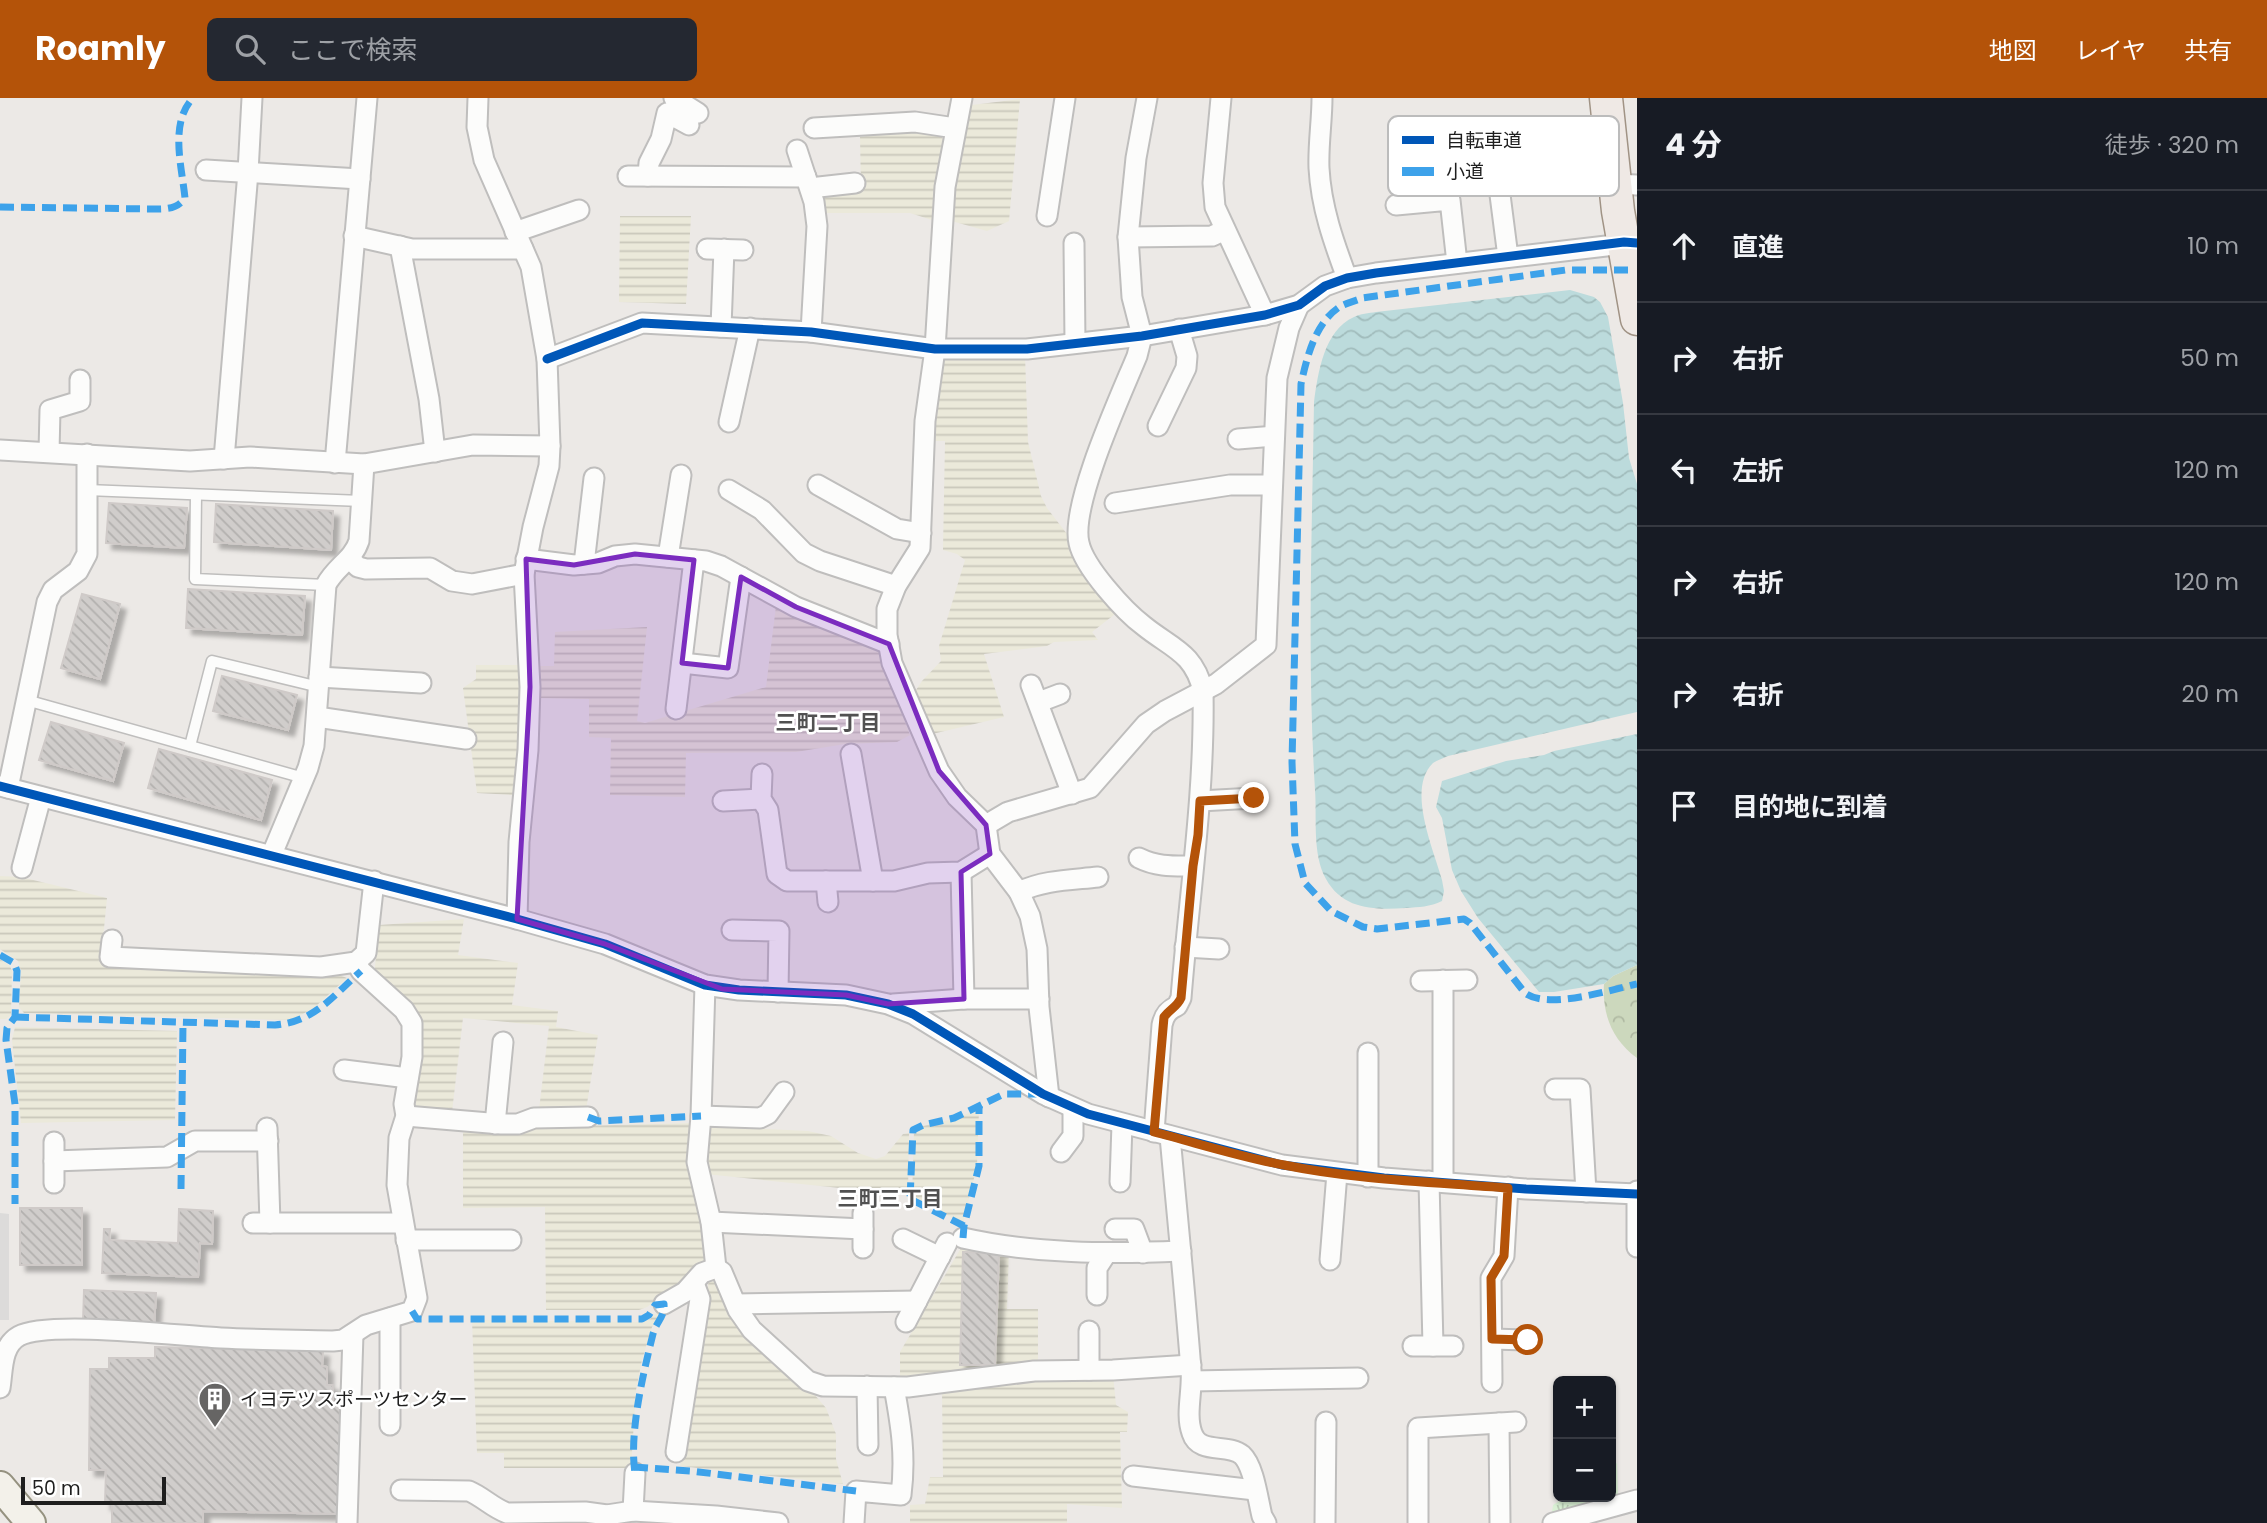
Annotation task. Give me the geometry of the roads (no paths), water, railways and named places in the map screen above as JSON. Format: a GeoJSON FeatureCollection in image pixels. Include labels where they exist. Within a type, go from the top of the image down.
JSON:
{"type":"FeatureCollection","features":[{"type":"Feature","properties":{"kind":"main road"},"geometry":{"type":"LineString","coordinates":[[1606,98],[1610,116]]}},
{"type":"Feature","properties":{"kind":"main road"},"geometry":{"type":"LineString","coordinates":[[1619,155],[1626,185],[1637,319]]}},
{"type":"Feature","properties":{"kind":"main road"},"geometry":{"type":"LineString","coordinates":[[0,1486],[31,1523]]}},
{"type":"Feature","properties":{"kind":"street"},"geometry":{"type":"LineString","coordinates":[[224,459],[252,98]]}},
{"type":"Feature","properties":{"kind":"street"},"geometry":{"type":"LineString","coordinates":[[335,463],[367,98]]}},
{"type":"Feature","properties":{"kind":"street"},"geometry":{"type":"LineString","coordinates":[[478,98],[477,127],[484,160],[531,267],[547,359],[549,466],[525,567],[530,687],[528,750],[519,842],[517,919]]}},
{"type":"Feature","properties":{"kind":"street"},"geometry":{"type":"LineString","coordinates":[[966,98],[955,128],[945,187],[935,348],[925,421],[920,548],[896,586],[887,609],[888,644],[892,663],[939,771],[957,797],[986,825],[990,854],[1019,892],[1030,916],[1037,949],[1049,1097]]}},
{"type":"Feature","properties":{"kind":"street"},"geometry":{"type":"LineString","coordinates":[[1047,216],[1041,193],[1065,98]]}},
{"type":"Feature","properties":{"kind":"street"},"geometry":{"type":"LineString","coordinates":[[1147,98],[1136,158],[1128,237],[1132,297],[1142,336],[1137,356],[1083,495],[1079,516],[1079,544],[1085,557],[1128,614],[1186,656],[1201,682],[1203,691],[1198,835],[1181,998],[1177,1006],[1170,1009],[1164,1017],[1163,1025],[1162,1134],[1181,1251],[1191,1373],[1189,1427],[1193,1438],[1210,1448],[1231,1449],[1242,1455],[1248,1464],[1266,1523]]}},
{"type":"Feature","properties":{"kind":"street"},"geometry":{"type":"LineString","coordinates":[[1222,98],[1213,183],[1215,207],[1265,315]]}},
{"type":"Feature","properties":{"kind":"street"},"geometry":{"type":"LineString","coordinates":[[1322,98],[1319,167],[1322,197],[1347,278]]}},
{"type":"Feature","properties":{"kind":"street"},"geometry":{"type":"LineString","coordinates":[[648,176],[649,163],[661,139],[667,113],[693,119],[677,99]]}},
{"type":"Feature","properties":{"kind":"street"},"geometry":{"type":"LineString","coordinates":[[814,128],[915,122],[955,128]]}},
{"type":"Feature","properties":{"kind":"street"},"geometry":{"type":"LineString","coordinates":[[797,150],[814,202],[817,226],[811,332]]}},
{"type":"Feature","properties":{"kind":"street"},"geometry":{"type":"LineString","coordinates":[[206,170],[359,179]]}},
{"type":"Feature","properties":{"kind":"street"},"geometry":{"type":"LineString","coordinates":[[628,176],[855,183]]}},
{"type":"Feature","properties":{"kind":"street"},"geometry":{"type":"LineString","coordinates":[[1500,196],[1508,257]]}},
{"type":"Feature","properties":{"kind":"street"},"geometry":{"type":"LineString","coordinates":[[1396,205],[1450,200],[1457,263]]}},
{"type":"Feature","properties":{"kind":"street"},"geometry":{"type":"LineString","coordinates":[[354,236],[412,249],[519,240],[579,210]]}},
{"type":"Feature","properties":{"kind":"street"},"geometry":{"type":"LineString","coordinates":[[1128,237],[1212,236],[1225,230]]}},
{"type":"Feature","properties":{"kind":"street"},"geometry":{"type":"LineString","coordinates":[[1074,243],[1075,343]]}},
{"type":"Feature","properties":{"kind":"street"},"geometry":{"type":"LineString","coordinates":[[547,359],[642,323],[811,332],[935,348],[1027,349],[1142,336],[1265,315],[1299,305],[1325,286],[1347,278],[1630,243]]}},
{"type":"Feature","properties":{"kind":"street"},"geometry":{"type":"LineString","coordinates":[[400,246],[429,399],[435,452]]}},
{"type":"Feature","properties":{"kind":"street"},"geometry":{"type":"LineString","coordinates":[[721,327],[725,249]]}},
{"type":"Feature","properties":{"kind":"street"},"geometry":{"type":"LineString","coordinates":[[986,825],[1008,812],[1090,788],[1146,724],[1216,684],[1266,645],[1277,378],[1289,328],[1299,305]]}},
{"type":"Feature","properties":{"kind":"street"},"geometry":{"type":"LineString","coordinates":[[729,422],[750,328]]}},
{"type":"Feature","properties":{"kind":"street"},"geometry":{"type":"LineString","coordinates":[[1158,426],[1186,368],[1187,356],[1180,329]]}},
{"type":"Feature","properties":{"kind":"street"},"geometry":{"type":"LineString","coordinates":[[49,452],[50,410],[80,401],[80,380]]}},
{"type":"Feature","properties":{"kind":"street"},"geometry":{"type":"LineString","coordinates":[[1238,439],[1274,436]]}},
{"type":"Feature","properties":{"kind":"street"},"geometry":{"type":"LineString","coordinates":[[0,450],[190,461],[250,457],[364,464],[473,445],[550,446]]}},
{"type":"Feature","properties":{"kind":"street"},"geometry":{"type":"LineString","coordinates":[[87,454],[88,554],[78,571],[53,590],[47,602],[4,787],[272,854],[606,944],[705,985],[722,989],[846,995],[888,1004],[913,1014],[1049,1097],[1073,1108],[1122,1124],[1282,1165],[1368,1177],[1508,1188],[1637,1193],[1637,1247]]}},
{"type":"Feature","properties":{"kind":"street"},"geometry":{"type":"LineString","coordinates":[[272,854],[304,779],[314,746],[326,585],[331,575],[356,552],[364,464]]}},
{"type":"Feature","properties":{"kind":"street"},"geometry":{"type":"LineString","coordinates":[[668,556],[681,475]]}},
{"type":"Feature","properties":{"kind":"street"},"geometry":{"type":"LineString","coordinates":[[584,564],[594,478]]}},
{"type":"Feature","properties":{"kind":"street"},"geometry":{"type":"LineString","coordinates":[[818,485],[897,529],[921,533]]}},
{"type":"Feature","properties":{"kind":"street"},"geometry":{"type":"LineString","coordinates":[[1115,503],[1230,485],[1272,485]]}},
{"type":"Feature","properties":{"kind":"street"},"geometry":{"type":"LineString","coordinates":[[729,490],[762,510],[804,553],[820,561],[896,586]]}},
{"type":"Feature","properties":{"kind":"street"},"geometry":{"type":"LineString","coordinates":[[350,559],[358,567],[366,569],[430,568],[452,581],[472,584],[525,567],[598,563],[615,556],[635,554],[694,560],[720,566],[796,607],[888,644]]}},
{"type":"Feature","properties":{"kind":"street"},"geometry":{"type":"LineString","coordinates":[[676,709],[694,560]]}},
{"type":"Feature","properties":{"kind":"street"},"geometry":{"type":"LineString","coordinates":[[682,663],[728,668],[741,577]]}},
{"type":"Feature","properties":{"kind":"street"},"geometry":{"type":"LineString","coordinates":[[319,682],[421,683]]}},
{"type":"Feature","properties":{"kind":"street"},"geometry":{"type":"LineString","coordinates":[[1060,694],[1035,694],[1072,794]]}},
{"type":"Feature","properties":{"kind":"street"},"geometry":{"type":"LineString","coordinates":[[317,717],[466,739]]}},
{"type":"Feature","properties":{"kind":"street"},"geometry":{"type":"LineString","coordinates":[[851,754],[873,881]]}},
{"type":"Feature","properties":{"kind":"street"},"geometry":{"type":"LineString","coordinates":[[762,774],[761,799],[768,810],[777,874],[787,881],[894,881],[928,873],[961,872],[990,854]]}},
{"type":"Feature","properties":{"kind":"street"},"geometry":{"type":"LineString","coordinates":[[22,868],[41,797]]}},
{"type":"Feature","properties":{"kind":"street"},"geometry":{"type":"LineString","coordinates":[[1200,801],[1254,798]]}},
{"type":"Feature","properties":{"kind":"street"},"geometry":{"type":"LineString","coordinates":[[723,801],[761,799]]}},
{"type":"Feature","properties":{"kind":"street"},"geometry":{"type":"LineString","coordinates":[[1139,858],[1164,866],[1193,866]]}},
{"type":"Feature","properties":{"kind":"street"},"geometry":{"type":"LineString","coordinates":[[961,872],[964,999]]}},
{"type":"Feature","properties":{"kind":"street"},"geometry":{"type":"LineString","coordinates":[[1019,892],[1045,883],[1098,877]]}},
{"type":"Feature","properties":{"kind":"street"},"geometry":{"type":"LineString","coordinates":[[112,940],[110,957],[321,967],[356,962],[366,953],[374,881]]}},
{"type":"Feature","properties":{"kind":"street"},"geometry":{"type":"LineString","coordinates":[[826,881],[828,902]]}},
{"type":"Feature","properties":{"kind":"street"},"geometry":{"type":"LineString","coordinates":[[732,930],[779,931],[778,992]]}},
{"type":"Feature","properties":{"kind":"street"},"geometry":{"type":"LineString","coordinates":[[1185,947],[1219,949]]}},
{"type":"Feature","properties":{"kind":"street"},"geometry":{"type":"LineString","coordinates":[[0,1388],[6,1351],[11,1341],[31,1331],[59,1329],[224,1339],[332,1341],[343,1340],[366,1325],[412,1311],[417,1298],[399,1204],[397,1172],[399,1138],[406,1116],[404,1104],[412,1057],[412,1023],[404,1010],[361,971],[356,962]]}},
{"type":"Feature","properties":{"kind":"street"},"geometry":{"type":"LineString","coordinates":[[1443,980],[1436,1182],[1423,1346],[1453,1346]]}},
{"type":"Feature","properties":{"kind":"street"},"geometry":{"type":"LineString","coordinates":[[1421,981],[1467,980]]}},
{"type":"Feature","properties":{"kind":"street"},"geometry":{"type":"LineString","coordinates":[[705,985],[698,1173],[710,1222],[716,1268],[727,1280],[736,1304],[752,1330],[808,1381],[823,1385],[894,1387],[951,1383],[1034,1371],[1089,1370],[1359,1378]]}},
{"type":"Feature","properties":{"kind":"street"},"geometry":{"type":"LineString","coordinates":[[888,1004],[964,999],[1039,999]]}},
{"type":"Feature","properties":{"kind":"street"},"geometry":{"type":"LineString","coordinates":[[495,1124],[503,1042]]}},
{"type":"Feature","properties":{"kind":"street"},"geometry":{"type":"LineString","coordinates":[[1368,1053],[1368,1177]]}},
{"type":"Feature","properties":{"kind":"street"},"geometry":{"type":"LineString","coordinates":[[344,1070],[408,1078]]}},
{"type":"Feature","properties":{"kind":"street"},"geometry":{"type":"LineString","coordinates":[[1555,1089],[1580,1089],[1586,1192]]}},
{"type":"Feature","properties":{"kind":"street"},"geometry":{"type":"LineString","coordinates":[[701,1116],[760,1118],[768,1114],[784,1091]]}},
{"type":"Feature","properties":{"kind":"street"},"geometry":{"type":"LineString","coordinates":[[1061,1152],[1073,1136],[1073,1108]]}},
{"type":"Feature","properties":{"kind":"street"},"geometry":{"type":"LineString","coordinates":[[406,1116],[495,1124],[518,1124],[534,1118],[588,1117]]}},
{"type":"Feature","properties":{"kind":"street"},"geometry":{"type":"LineString","coordinates":[[1120,1182],[1122,1124]]}},
{"type":"Feature","properties":{"kind":"street"},"geometry":{"type":"LineString","coordinates":[[54,1183],[54,1152],[167,1157],[195,1141],[267,1135],[262,1223],[511,1240]]}},
{"type":"Feature","properties":{"kind":"street"},"geometry":{"type":"LineString","coordinates":[[1330,1261],[1337,1173]]}},
{"type":"Feature","properties":{"kind":"street"},"geometry":{"type":"LineString","coordinates":[[1492,1382],[1491,1278],[1504,1256],[1508,1188]]}},
{"type":"Feature","properties":{"kind":"street"},"geometry":{"type":"LineString","coordinates":[[710,1222],[863,1230]]}},
{"type":"Feature","properties":{"kind":"street"},"geometry":{"type":"LineString","coordinates":[[1115,1229],[1134,1229],[1143,1253]]}},
{"type":"Feature","properties":{"kind":"street"},"geometry":{"type":"LineString","coordinates":[[903,1240],[950,1246],[990,1244],[1106,1254],[1181,1251]]}},
{"type":"Feature","properties":{"kind":"street"},"geometry":{"type":"LineString","coordinates":[[906,1322],[950,1246]]}},
{"type":"Feature","properties":{"kind":"street"},"geometry":{"type":"LineString","coordinates":[[1097,1295],[1097,1268],[1106,1254]]}},
{"type":"Feature","properties":{"kind":"street"},"geometry":{"type":"LineString","coordinates":[[664,1304],[694,1283],[702,1273],[716,1268]]}},
{"type":"Feature","properties":{"kind":"street"},"geometry":{"type":"LineString","coordinates":[[676,1452],[700,1299],[694,1283]]}},
{"type":"Feature","properties":{"kind":"street"},"geometry":{"type":"LineString","coordinates":[[736,1304],[917,1301]]}},
{"type":"Feature","properties":{"kind":"street"},"geometry":{"type":"LineString","coordinates":[[390,1318],[390,1425]]}},
{"type":"Feature","properties":{"kind":"street"},"geometry":{"type":"LineString","coordinates":[[1089,1331],[1089,1370]]}},
{"type":"Feature","properties":{"kind":"street"},"geometry":{"type":"LineString","coordinates":[[347,1523],[353,1335]]}},
{"type":"Feature","properties":{"kind":"street"},"geometry":{"type":"LineString","coordinates":[[1492,1339],[1528,1340]]}},
{"type":"Feature","properties":{"kind":"street"},"geometry":{"type":"LineString","coordinates":[[867,1387],[867,1445]]}},
{"type":"Feature","properties":{"kind":"street"},"geometry":{"type":"LineString","coordinates":[[854,1523],[856,1492],[901,1495],[905,1467],[904,1440],[894,1387]]}},
{"type":"Feature","properties":{"kind":"street"},"geometry":{"type":"LineString","coordinates":[[1325,1523],[1326,1422]]}},
{"type":"Feature","properties":{"kind":"street"},"geometry":{"type":"LineString","coordinates":[[1418,1523],[1418,1429],[1508,1422],[1500,1523]]}},
{"type":"Feature","properties":{"kind":"street"},"geometry":{"type":"LineString","coordinates":[[633,1511],[635,1473]]}},
{"type":"Feature","properties":{"kind":"street"},"geometry":{"type":"LineString","coordinates":[[1133,1476],[1255,1490]]}},
{"type":"Feature","properties":{"kind":"street"},"geometry":{"type":"LineString","coordinates":[[401,1490],[469,1492],[479,1496],[507,1518],[586,1512],[607,1519],[633,1511],[778,1523]]}},
{"type":"Feature","properties":{"kind":"street"},"geometry":{"type":"LineString","coordinates":[[1553,1523],[1637,1500]]}},
{"type":"Feature","properties":{"kind":"lane"},"geometry":{"type":"LineString","coordinates":[[87,490],[362,501]]}},
{"type":"Feature","properties":{"kind":"lane"},"geometry":{"type":"LineString","coordinates":[[196,495],[195,579],[326,585]]}},
{"type":"Feature","properties":{"kind":"lane"},"geometry":{"type":"LineString","coordinates":[[190,746],[212,661],[319,682]]}},
{"type":"Feature","properties":{"kind":"lane"},"geometry":{"type":"LineString","coordinates":[[26,700],[304,779]]}},
{"type":"Feature","properties":{"kind":"water"},"geometry":{"type":"Polygon","coordinates":[[[1570,290],[1594,297],[1608,317],[1623,403],[1629,458],[1637,484],[1637,712],[1448,756],[1433,763],[1425,774],[1422,804],[1424,820],[1442,880],[1442,901],[1429,906],[1406,908],[1361,906],[1341,897],[1326,879],[1316,836],[1311,693],[1311,547],[1314,402],[1324,354],[1329,342],[1344,323],[1362,314],[1570,290]]]}},
{"type":"Feature","properties":{"kind":"water"},"geometry":{"type":"Polygon","coordinates":[[[1637,734],[1637,965],[1613,976],[1604,984],[1539,992],[1478,918],[1461,891],[1452,870],[1442,818],[1436,807],[1442,781],[1506,761],[1637,734]]]}},
{"type":"Feature","properties":{"kind":"place","name":"イヨテツスポーツセンター"},"geometry":{"type":"Point","coordinates":[215,1429]}},
{"type":"Feature","properties":{"kind":"district","name":"三町二丁目"},"geometry":{"type":"Point","coordinates":[828,722]}},
{"type":"Feature","properties":{"kind":"district","name":"三町三丁目"},"geometry":{"type":"Point","coordinates":[890,1198]}}]}
